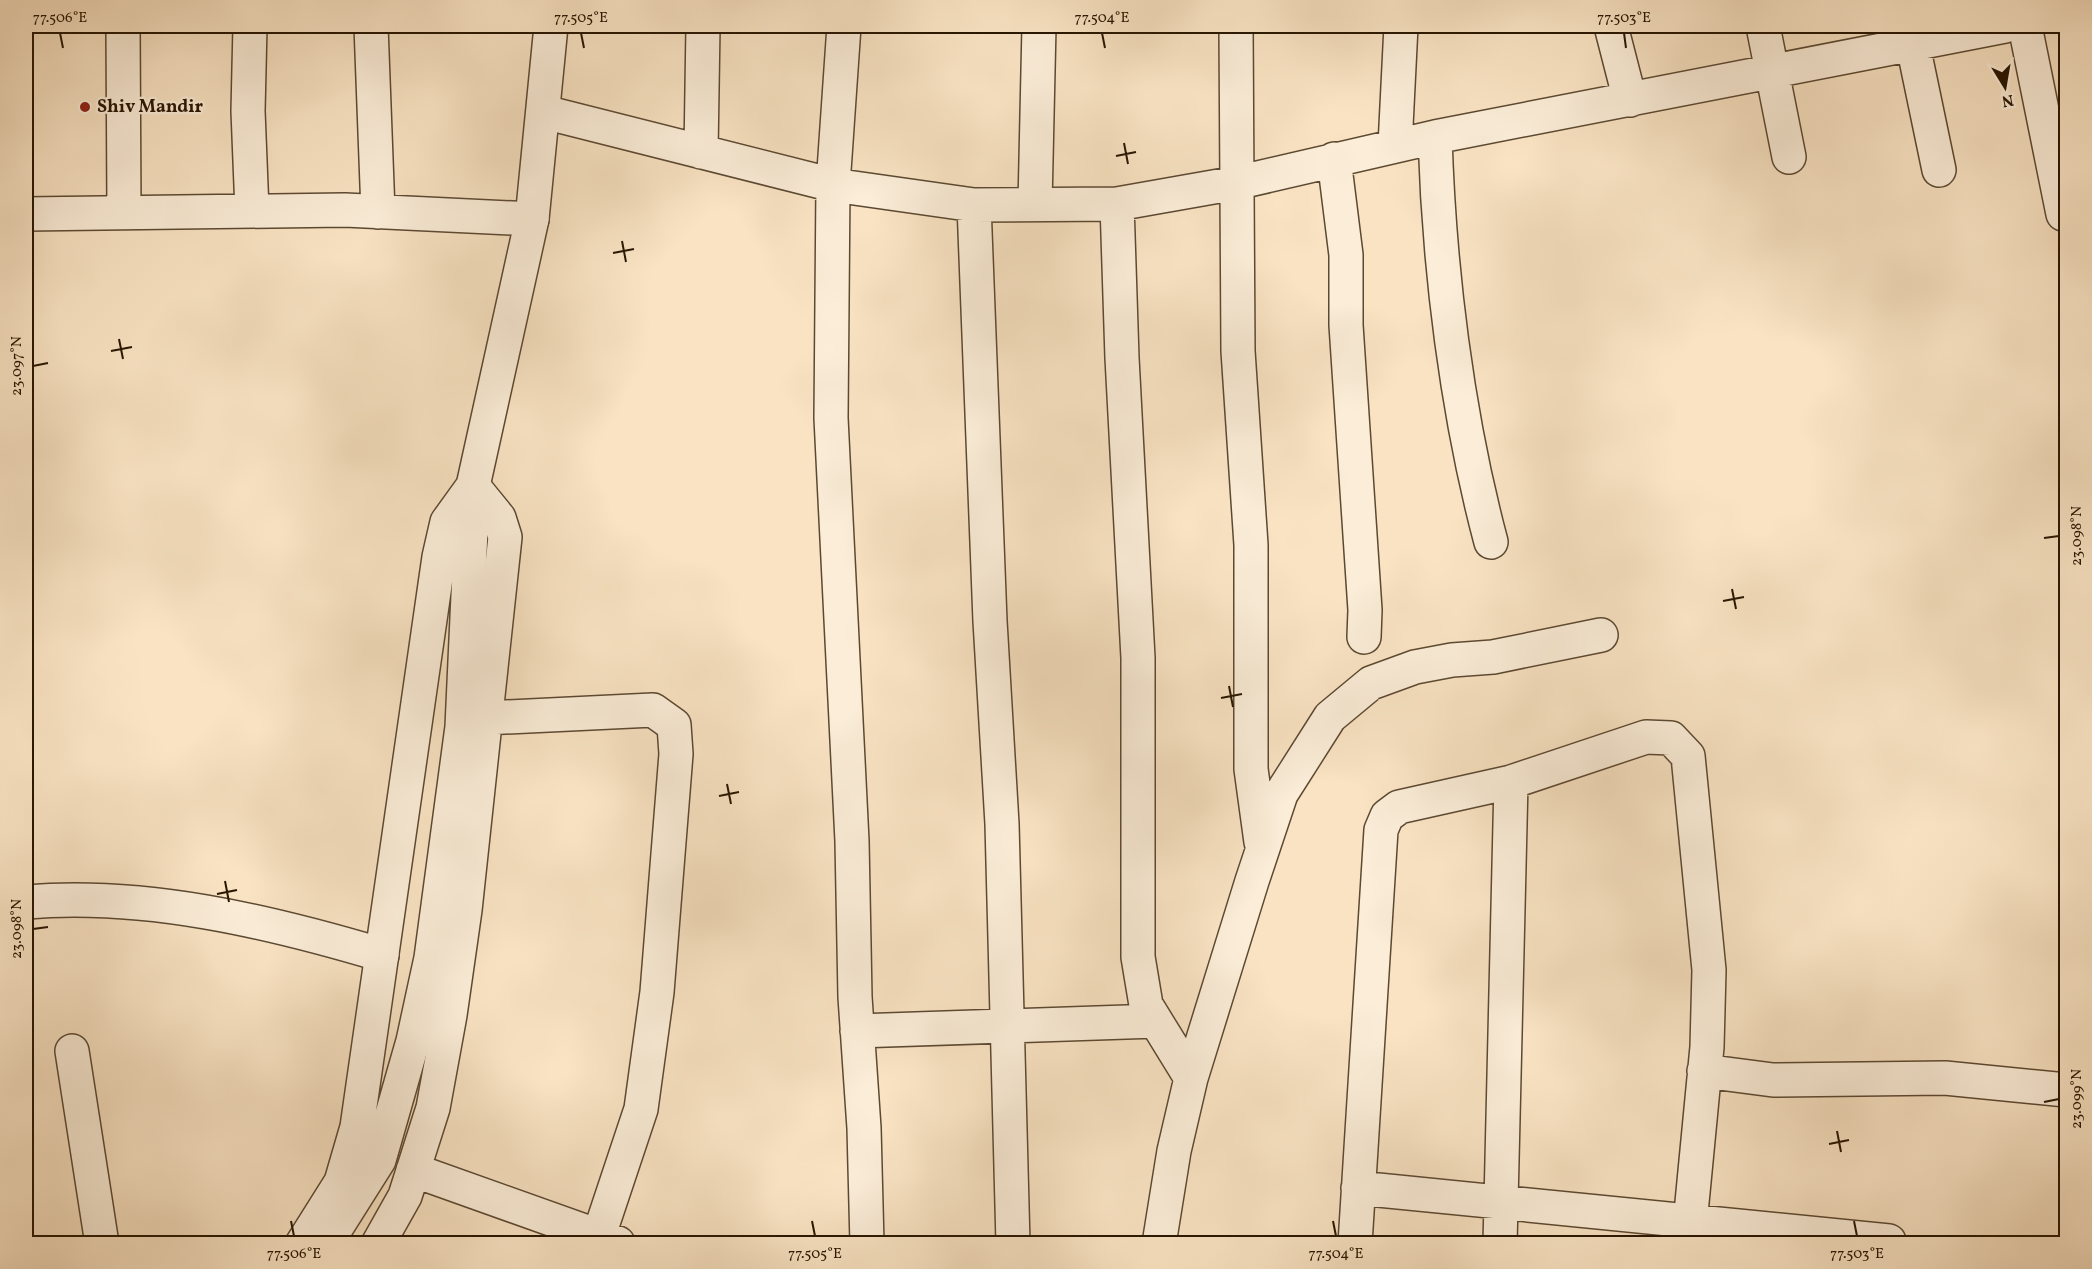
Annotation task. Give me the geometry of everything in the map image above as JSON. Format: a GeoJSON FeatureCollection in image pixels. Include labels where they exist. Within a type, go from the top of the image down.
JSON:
{"type":"FeatureCollection","features":[{"type":"Feature","properties":{"kind":"street"},"geometry":{"type":"LineString","coordinates":[[123,26],[124,212]]}},
{"type":"Feature","properties":{"kind":"street"},"geometry":{"type":"LineString","coordinates":[[250,26],[248,111],[252,211]]}},
{"type":"Feature","properties":{"kind":"street"},"geometry":{"type":"LineString","coordinates":[[371,26],[378,212]]}},
{"type":"Feature","properties":{"kind":"street"},"geometry":{"type":"LineString","coordinates":[[326,1244],[379,1160],[413,1041],[431,958],[462,727],[473,486],[532,219],[551,26]]}},
{"type":"Feature","properties":{"kind":"street"},"geometry":{"type":"LineString","coordinates":[[701,152],[704,26]]}},
{"type":"Feature","properties":{"kind":"street"},"geometry":{"type":"LineString","coordinates":[[844,26],[833,185],[831,418],[852,841],[857,1031],[864,1128],[867,1244]]}},
{"type":"Feature","properties":{"kind":"street"},"geometry":{"type":"LineString","coordinates":[[1035,204],[1040,26]]}},
{"type":"Feature","properties":{"kind":"street"},"geometry":{"type":"LineString","coordinates":[[1236,26],[1238,351],[1251,545],[1251,769],[1263,849]]}},
{"type":"Feature","properties":{"kind":"street"},"geometry":{"type":"LineString","coordinates":[[1395,146],[1401,26]]}},
{"type":"Feature","properties":{"kind":"street"},"geometry":{"type":"LineString","coordinates":[[1611,26],[1630,99]]}},
{"type":"Feature","properties":{"kind":"street"},"geometry":{"type":"LineString","coordinates":[[1762,26],[1789,157]]}},
{"type":"Feature","properties":{"kind":"street"},"geometry":{"type":"LineString","coordinates":[[544,112],[833,185],[974,205],[1117,204],[1236,183],[1435,137],[1772,71],[1911,34],[2005,26]]}},
{"type":"Feature","properties":{"kind":"street"},"geometry":{"type":"LineString","coordinates":[[2025,26],[2063,214]]}},
{"type":"Feature","properties":{"kind":"street"},"geometry":{"type":"LineString","coordinates":[[1911,34],[1939,170]]}},
{"type":"Feature","properties":{"kind":"street"},"geometry":{"type":"LineString","coordinates":[[1435,137],[1438,219],[1447,296],[1468,437],[1491,542]]}},
{"type":"Feature","properties":{"kind":"street"},"geometry":{"type":"LineString","coordinates":[[1334,159],[1346,255],[1346,325],[1365,610],[1364,638]]}},
{"type":"Feature","properties":{"kind":"street"},"geometry":{"type":"LineString","coordinates":[[1117,204],[1122,358],[1138,658],[1138,957],[1146,1005],[1191,1078]]}},
{"type":"Feature","properties":{"kind":"street"},"geometry":{"type":"LineString","coordinates":[[974,205],[990,621],[1002,824],[1013,1244]]}},
{"type":"Feature","properties":{"kind":"street"},"geometry":{"type":"LineString","coordinates":[[26,214],[378,212],[532,219]]}},
{"type":"Feature","properties":{"kind":"street"},"geometry":{"type":"LineString","coordinates":[[378,1244],[405,1196],[433,1108],[450,1015],[465,910],[505,537],[499,518],[473,486]]}},
{"type":"Feature","properties":{"kind":"street"},"geometry":{"type":"LineString","coordinates":[[302,1244],[341,1182],[357,1127],[439,557],[447,522],[473,486]]}},
{"type":"Feature","properties":{"kind":"street"},"geometry":{"type":"LineString","coordinates":[[1159,1244],[1174,1151],[1191,1078],[1263,849],[1281,794],[1330,717],[1371,683],[1415,668],[1452,660],[1493,657],[1601,635]]}},
{"type":"Feature","properties":{"kind":"street"},"geometry":{"type":"LineString","coordinates":[[413,1170],[609,1239],[641,1109],[659,968],[676,754],[674,725],[653,710],[486,718]]}},
{"type":"Feature","properties":{"kind":"street"},"geometry":{"type":"LineString","coordinates":[[1355,1244],[1381,830],[1388,816],[1399,807],[1511,782],[1646,737],[1671,738],[1688,756],[1709,970],[1704,1071],[1689,1232]]}},
{"type":"Feature","properties":{"kind":"street"},"geometry":{"type":"LineString","coordinates":[[1500,1244],[1511,782]]}},
{"type":"Feature","properties":{"kind":"street"},"geometry":{"type":"LineString","coordinates":[[26,902],[57,899],[182,907],[321,937],[382,955]]}},
{"type":"Feature","properties":{"kind":"street"},"geometry":{"type":"LineString","coordinates":[[857,1031],[1006,1028],[1156,1021]]}},
{"type":"Feature","properties":{"kind":"street"},"geometry":{"type":"LineString","coordinates":[[72,1051],[102,1244]]}},
{"type":"Feature","properties":{"kind":"street"},"geometry":{"type":"LineString","coordinates":[[1704,1071],[1773,1080],[1945,1078],[2067,1090]]}},
{"type":"Feature","properties":{"kind":"street"},"geometry":{"type":"LineString","coordinates":[[1358,1188],[1501,1201],[1689,1232],[1889,1241]]}},
{"type":"Feature","properties":{"kind":"place","name":"Shiv Mandir"},"geometry":{"type":"Point","coordinates":[85,107]}}]}
